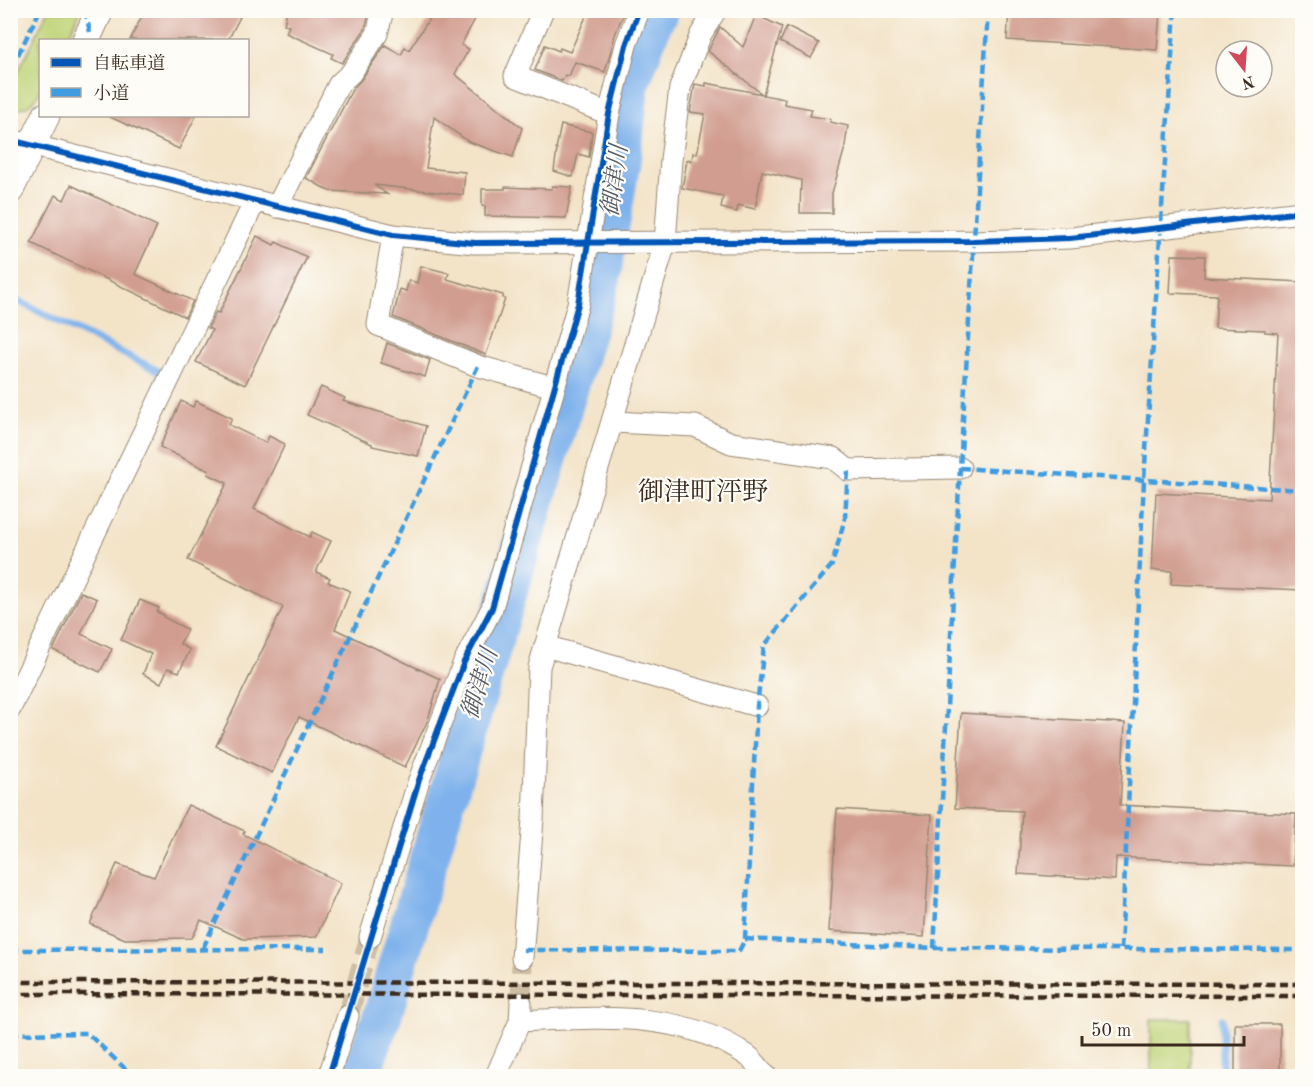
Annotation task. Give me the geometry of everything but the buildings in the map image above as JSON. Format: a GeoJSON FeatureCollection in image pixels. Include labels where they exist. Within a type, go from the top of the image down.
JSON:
{"type":"FeatureCollection","features":[{"type":"Feature","properties":{"kind":"main road"},"geometry":{"type":"LineString","coordinates":[[86,39],[100,10]]}},
{"type":"Feature","properties":{"kind":"main road"},"geometry":{"type":"LineString","coordinates":[[10,190],[20,143],[45,117]]}},
{"type":"Feature","properties":{"kind":"street"},"geometry":{"type":"LineString","coordinates":[[277,207],[339,84],[351,73],[377,34],[383,10]]}},
{"type":"Feature","properties":{"kind":"street"},"geometry":{"type":"LineString","coordinates":[[543,10],[514,76],[609,114]]}},
{"type":"Feature","properties":{"kind":"street"},"geometry":{"type":"LineString","coordinates":[[370,937],[419,780],[464,662],[492,608],[578,304],[592,244],[609,114],[626,45],[639,10]]}},
{"type":"Feature","properties":{"kind":"street"},"geometry":{"type":"LineString","coordinates":[[522,958],[532,819],[539,667],[613,422],[663,243],[680,88],[700,34],[716,10]]}},
{"type":"Feature","properties":{"kind":"street"},"geometry":{"type":"LineString","coordinates":[[20,143],[393,235],[475,243],[973,241],[1070,238],[1302,212]]}},
{"type":"Feature","properties":{"kind":"street"},"geometry":{"type":"LineString","coordinates":[[10,709],[255,201]]}},
{"type":"Feature","properties":{"kind":"street"},"geometry":{"type":"LineString","coordinates":[[393,235],[378,326],[478,366],[554,387]]}},
{"type":"Feature","properties":{"kind":"street"},"geometry":{"type":"LineString","coordinates":[[613,422],[695,426],[731,443],[833,458],[848,470],[960,468]]}},
{"type":"Feature","properties":{"kind":"street"},"geometry":{"type":"LineString","coordinates":[[544,646],[757,706]]}},
{"type":"Feature","properties":{"kind":"street"},"geometry":{"type":"LineString","coordinates":[[496,1077],[521,1012],[670,1023],[714,1036],[723,1041],[750,1057],[766,1077]]}},
{"type":"Feature","properties":{"kind":"street"},"geometry":{"type":"LineString","coordinates":[[329,1077],[348,1016]]}},
{"type":"Feature","properties":{"kind":"green space"},"geometry":{"type":"Polygon","coordinates":[[[48,11],[80,11],[67,39],[39,39],[39,91],[33,102],[11,111],[11,86],[48,11]]]}},
{"type":"Feature","properties":{"kind":"green space"},"geometry":{"type":"Polygon","coordinates":[[[1151,1019],[1190,1019],[1190,1076],[1151,1076],[1151,1019]]]}},
{"type":"Feature","properties":{"kind":"waterway","name":"御津川"},"geometry":{"type":"LineString","coordinates":[[360,1076],[382,1017],[601,280],[621,162],[630,83],[660,10]]}},
{"type":"Feature","properties":{"kind":"waterway"},"geometry":{"type":"LineString","coordinates":[[20,302],[162,373],[159,379]]}},
{"type":"Feature","properties":{"kind":"waterway"},"geometry":{"type":"LineString","coordinates":[[1222,1019],[1222,1076]]}},
{"type":"Feature","properties":{"kind":"tunnel"},"geometry":{"type":"LineString","coordinates":[[348,1016],[370,937]]}},
{"type":"Feature","properties":{"kind":"tunnel"},"geometry":{"type":"LineString","coordinates":[[521,1003],[522,958]]}},
{"type":"Feature","properties":{"kind":"railway"},"geometry":{"type":"LineString","coordinates":[[10,982],[1302,984]]}},
{"type":"Feature","properties":{"kind":"railway"},"geometry":{"type":"LineString","coordinates":[[10,994],[1302,996]]}},
{"type":"Feature","properties":{"kind":"marked path"},"geometry":{"type":"LineString","coordinates":[[12,67],[40,10]]}},
{"type":"Feature","properties":{"kind":"marked path"},"geometry":{"type":"LineString","coordinates":[[85,10],[90,32]]}},
{"type":"Feature","properties":{"kind":"marked path"},"geometry":{"type":"LineString","coordinates":[[934,948],[988,10]]}},
{"type":"Feature","properties":{"kind":"marked path"},"geometry":{"type":"LineString","coordinates":[[1121,949],[1144,480],[1175,10]]}},
{"type":"Feature","properties":{"kind":"marked path"},"geometry":{"type":"LineString","coordinates":[[203,948],[478,366]]}},
{"type":"Feature","properties":{"kind":"marked path"},"geometry":{"type":"LineString","coordinates":[[960,468],[1302,490]]}},
{"type":"Feature","properties":{"kind":"marked path"},"geometry":{"type":"LineString","coordinates":[[523,950],[739,951],[745,939],[757,706],[764,646],[832,565],[845,518],[848,470]]}},
{"type":"Feature","properties":{"kind":"marked path"},"geometry":{"type":"LineString","coordinates":[[745,939],[934,948],[1302,950]]}},
{"type":"Feature","properties":{"kind":"marked path"},"geometry":{"type":"LineString","coordinates":[[10,950],[326,949]]}},
{"type":"Feature","properties":{"kind":"marked path"},"geometry":{"type":"LineString","coordinates":[[10,1034],[87,1033],[133,1076]]}},
{"type":"Feature","properties":{"kind":"cycle path"},"geometry":{"type":"LineString","coordinates":[[329,1076],[419,780],[464,662],[492,608],[578,304],[609,114],[626,45],[639,10]]}},
{"type":"Feature","properties":{"kind":"cycle path"},"geometry":{"type":"LineString","coordinates":[[10,140],[393,235],[475,243],[973,241],[1070,238],[1302,212]]}},
{"type":"Feature","properties":{"kind":"district","name":"御津町泙野"},"geometry":{"type":"Point","coordinates":[703,493]}}]}
